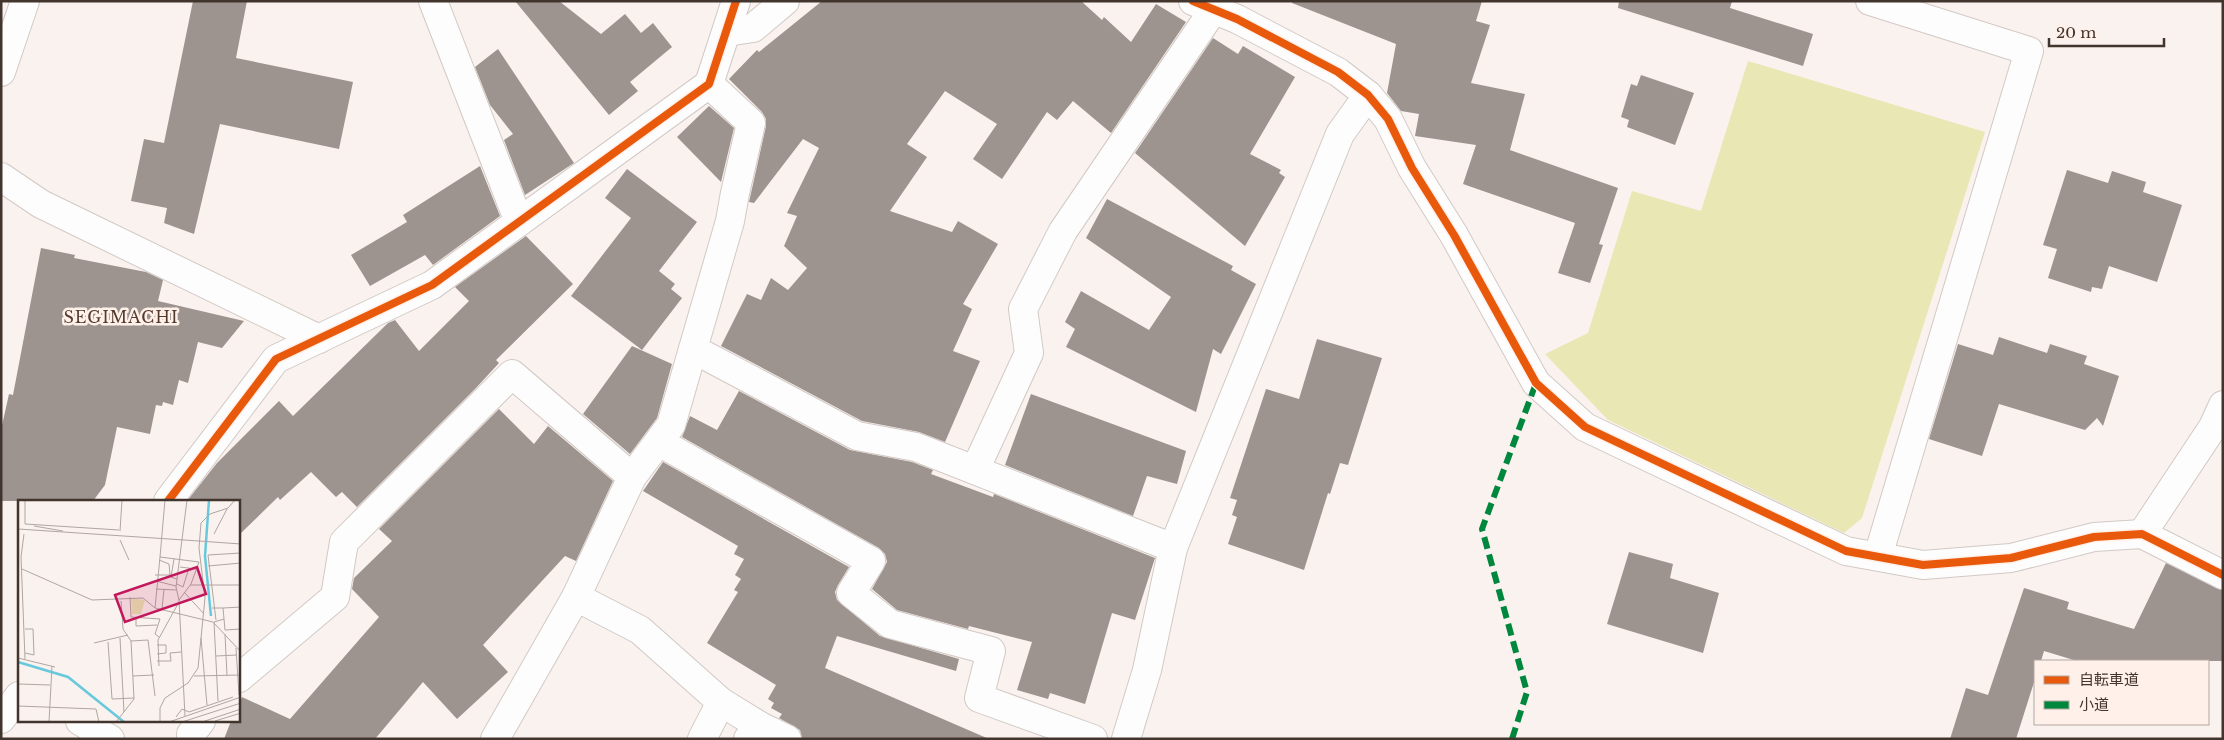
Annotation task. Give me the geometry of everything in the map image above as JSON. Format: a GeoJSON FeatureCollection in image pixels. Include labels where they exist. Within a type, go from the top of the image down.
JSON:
{"type":"FeatureCollection","features":[{"type":"Feature","properties":{"kind":"street"},"geometry":{"type":"LineString","coordinates":[[1,72],[24,1]]}},
{"type":"Feature","properties":{"kind":"street"},"geometry":{"type":"LineString","coordinates":[[433,1],[519,222]]}},
{"type":"Feature","properties":{"kind":"street"},"geometry":{"type":"LineString","coordinates":[[169,500],[276,359],[432,285],[709,84],[736,1]]}},
{"type":"Feature","properties":{"kind":"street"},"geometry":{"type":"LineString","coordinates":[[727,32],[753,28],[785,1]]}},
{"type":"Feature","properties":{"kind":"street"},"geometry":{"type":"LineString","coordinates":[[1870,1],[1920,9],[2029,51],[1878,556]]}},
{"type":"Feature","properties":{"kind":"street"},"geometry":{"type":"LineString","coordinates":[[975,470],[1029,353],[1023,309],[1063,231],[1203,5],[1237,19],[1338,72],[1368,95],[1388,119],[1412,168],[1454,235],[1536,383],[1585,427],[1846,551],[1922,565],[2011,558],[2094,537],[2142,534],[2223,576]]}},
{"type":"Feature","properties":{"kind":"street"},"geometry":{"type":"LineString","coordinates":[[495,739],[576,597],[632,477],[671,425],[730,221],[734,193],[750,123],[709,84]]}},
{"type":"Feature","properties":{"kind":"street"},"geometry":{"type":"LineString","coordinates":[[1126,739],[1147,670],[1172,548],[1340,134],[1368,95]]}},
{"type":"Feature","properties":{"kind":"street"},"geometry":{"type":"LineString","coordinates":[[1,177],[41,204],[319,339]]}},
{"type":"Feature","properties":{"kind":"street"},"geometry":{"type":"LineString","coordinates":[[693,349],[857,436],[916,447],[1172,548]]}},
{"type":"Feature","properties":{"kind":"street"},"geometry":{"type":"LineString","coordinates":[[240,677],[335,597],[344,542],[512,374],[632,477]]}},
{"type":"Feature","properties":{"kind":"street"},"geometry":{"type":"LineString","coordinates":[[2142,534],[2212,427],[2223,405]]}},
{"type":"Feature","properties":{"kind":"street"},"geometry":{"type":"LineString","coordinates":[[659,442],[871,560],[851,593],[890,624],[991,651],[979,698],[1094,739]]}},
{"type":"Feature","properties":{"kind":"street"},"geometry":{"type":"LineString","coordinates":[[576,597],[640,630],[754,732],[787,739]]}},
{"type":"Feature","properties":{"kind":"street"},"geometry":{"type":"LineString","coordinates":[[1,719],[18,697]]}},
{"type":"Feature","properties":{"kind":"street"},"geometry":{"type":"LineString","coordinates":[[702,739],[721,702]]}},
{"type":"Feature","properties":{"kind":"street"},"geometry":{"type":"LineString","coordinates":[[82,722],[110,739]]}},
{"type":"Feature","properties":{"kind":"street"},"geometry":{"type":"LineString","coordinates":[[191,739],[191,734],[200,722]]}},
{"type":"Feature","properties":{"kind":"shaded area"},"geometry":{"type":"Polygon","coordinates":[[[1748,61],[1985,132],[1862,518],[1844,533],[1608,420],[1545,354],[1588,333],[1632,191],[1701,211],[1748,61]]]}},
{"type":"Feature","properties":{"kind":"building"},"geometry":{"type":"Polygon","coordinates":[[[193,1],[247,1],[236,58],[353,82],[339,149],[220,124],[194,234],[164,223],[167,208],[131,201],[144,139],[164,143],[193,1]]]}},
{"type":"Feature","properties":{"kind":"building"},"geometry":{"type":"Polygon","coordinates":[[[515,1],[559,1],[601,34],[625,14],[641,33],[653,23],[672,47],[630,82],[638,91],[609,115],[515,1]]]}},
{"type":"Feature","properties":{"kind":"building"},"geometry":{"type":"Polygon","coordinates":[[[822,1],[1081,1],[1102,20],[1104,17],[1131,42],[1156,4],[1186,22],[1111,133],[1073,101],[1057,120],[1047,112],[1002,179],[973,159],[997,124],[945,91],[907,144],[927,157],[890,211],[952,232],[958,221],[998,244],[963,304],[972,309],[953,351],[980,361],[945,442],[919,432],[862,421],[721,346],[747,294],[761,300],[771,278],[788,290],[807,268],[784,246],[797,216],[787,213],[819,148],[803,139],[754,203],[749,202],[766,119],[762,112],[729,79],[757,50],[759,52],[822,1]]]}},
{"type":"Feature","properties":{"kind":"building"},"geometry":{"type":"Polygon","coordinates":[[[1292,1],[1482,1],[1476,21],[1490,25],[1471,83],[1525,94],[1510,150],[1618,188],[1599,244],[1603,245],[1590,283],[1558,273],[1575,223],[1463,184],[1476,145],[1415,136],[1419,114],[1401,111],[1387,93],[1396,44],[1292,3],[1292,1]]]}},
{"type":"Feature","properties":{"kind":"building"},"geometry":{"type":"Polygon","coordinates":[[[1619,1],[1732,1],[1730,8],[1813,34],[1803,66],[1618,8],[1619,1]]]}},
{"type":"Feature","properties":{"kind":"building"},"geometry":{"type":"Polygon","coordinates":[[[1213,38],[1238,54],[1243,46],[1295,77],[1250,154],[1281,170],[1279,173],[1285,177],[1245,246],[1135,153],[1213,38]]]}},
{"type":"Feature","properties":{"kind":"building"},"geometry":{"type":"Polygon","coordinates":[[[498,49],[574,163],[525,195],[504,140],[513,134],[490,105],[475,67],[498,49]]]}},
{"type":"Feature","properties":{"kind":"building"},"geometry":{"type":"Polygon","coordinates":[[[1641,75],[1694,93],[1675,145],[1627,127],[1629,120],[1621,117],[1631,84],[1637,86],[1641,75]]]}},
{"type":"Feature","properties":{"kind":"building"},"geometry":{"type":"Polygon","coordinates":[[[709,106],[734,128],[721,182],[677,137],[709,106]]]}},
{"type":"Feature","properties":{"kind":"building"},"geometry":{"type":"Polygon","coordinates":[[[480,166],[500,216],[433,265],[425,255],[370,286],[351,255],[407,222],[403,215],[480,166]]]}},
{"type":"Feature","properties":{"kind":"building"},"geometry":{"type":"Polygon","coordinates":[[[627,169],[697,222],[659,271],[675,284],[671,289],[682,298],[642,350],[571,296],[631,218],[605,198],[627,169]]]}},
{"type":"Feature","properties":{"kind":"building"},"geometry":{"type":"Polygon","coordinates":[[[2067,170],[2108,183],[2112,171],[2146,182],[2143,192],[2182,205],[2157,282],[2109,266],[2102,289],[2092,287],[2091,292],[2048,278],[2057,249],[2043,245],[2067,170]]]}},
{"type":"Feature","properties":{"kind":"building"},"geometry":{"type":"Polygon","coordinates":[[[1107,199],[1233,266],[1231,270],[1256,284],[1221,354],[1213,349],[1196,412],[1066,347],[1075,329],[1065,322],[1081,291],[1149,330],[1171,297],[1086,238],[1107,199]]]}},
{"type":"Feature","properties":{"kind":"building"},"geometry":{"type":"Polygon","coordinates":[[[526,236],[573,284],[496,360],[499,363],[476,388],[357,507],[342,492],[336,497],[311,472],[280,500],[278,497],[240,534],[240,500],[188,500],[217,463],[279,401],[293,416],[388,323],[395,320],[419,351],[469,301],[455,287],[526,236]]]}},
{"type":"Feature","properties":{"kind":"building"},"geometry":{"type":"Polygon","coordinates":[[[41,248],[75,255],[74,258],[146,272],[163,280],[158,301],[244,321],[222,348],[198,342],[188,383],[179,380],[173,405],[163,402],[162,406],[156,405],[150,434],[117,427],[105,485],[94,500],[1,501],[1,430],[9,394],[13,395],[41,248]]]}},
{"type":"Feature","properties":{"kind":"building"},"geometry":{"type":"Polygon","coordinates":[[[1999,337],[2047,353],[2050,344],[2087,356],[2084,364],[2119,376],[2103,426],[2097,418],[2085,430],[1999,404],[1982,456],[1929,439],[1958,344],[1993,355],[1999,337]]]}},
{"type":"Feature","properties":{"kind":"building"},"geometry":{"type":"Polygon","coordinates":[[[1317,339],[1382,358],[1348,465],[1340,463],[1330,494],[1328,493],[1304,570],[1228,544],[1237,517],[1232,515],[1237,500],[1230,498],[1266,389],[1299,399],[1317,339]]]}},
{"type":"Feature","properties":{"kind":"building"},"geometry":{"type":"Polygon","coordinates":[[[632,346],[672,364],[657,418],[630,454],[583,414],[632,346]]]}},
{"type":"Feature","properties":{"kind":"building"},"geometry":{"type":"Polygon","coordinates":[[[739,391],[850,450],[912,462],[933,470],[931,474],[993,497],[994,494],[1155,558],[1135,620],[1112,613],[1085,704],[1050,693],[1048,699],[1017,690],[1032,642],[969,626],[968,629],[897,610],[872,589],[887,562],[885,554],[879,548],[682,437],[690,416],[717,430],[739,391]]]}},
{"type":"Feature","properties":{"kind":"building"},"geometry":{"type":"Polygon","coordinates":[[[1031,394],[1186,451],[1177,484],[1147,476],[1133,516],[1005,465],[1031,394]]]}},
{"type":"Feature","properties":{"kind":"building"},"geometry":{"type":"Polygon","coordinates":[[[499,409],[534,444],[548,426],[613,481],[576,561],[565,556],[483,645],[508,672],[457,719],[423,682],[375,739],[224,739],[231,722],[240,722],[240,702],[242,697],[290,719],[379,617],[352,589],[354,578],[392,541],[379,529],[499,409]]]}},
{"type":"Feature","properties":{"kind":"building"},"geometry":{"type":"Polygon","coordinates":[[[663,462],[849,567],[835,592],[837,600],[880,636],[959,659],[956,671],[837,636],[825,668],[989,739],[802,739],[800,730],[779,718],[782,714],[771,708],[774,703],[768,699],[776,685],[707,643],[738,592],[734,590],[741,579],[735,575],[744,559],[734,554],[738,546],[643,491],[663,462]]]}},
{"type":"Feature","properties":{"kind":"building"},"geometry":{"type":"Polygon","coordinates":[[[1629,552],[1673,564],[1670,578],[1719,593],[1703,653],[1607,624],[1629,552]]]}},
{"type":"Feature","properties":{"kind":"building"},"geometry":{"type":"Polygon","coordinates":[[[2166,563],[2223,590],[2223,661],[2074,660],[2044,651],[2041,660],[2034,660],[2034,682],[2016,739],[1950,739],[1966,688],[1988,695],[2024,588],[2069,602],[2067,609],[2134,629],[2166,563]]]}},
{"type":"Feature","properties":{"kind":"marked path"},"geometry":{"type":"LineString","coordinates":[[1512,739],[1527,692],[1482,529],[1536,383]]}},
{"type":"Feature","properties":{"kind":"cycle path"},"geometry":{"type":"LineString","coordinates":[[169,500],[276,359],[432,285],[709,84],[736,1]]}},
{"type":"Feature","properties":{"kind":"cycle path"},"geometry":{"type":"LineString","coordinates":[[1193,1],[1237,19],[1338,72],[1368,95],[1388,119],[1412,168],[1454,235],[1536,383],[1585,427],[1846,551],[1923,565],[2011,558],[2094,537],[2142,534],[2223,575]]}},
{"type":"Feature","properties":{"kind":"district","name":"SEGIMACHI"},"geometry":{"type":"Point","coordinates":[121,317]}}]}
